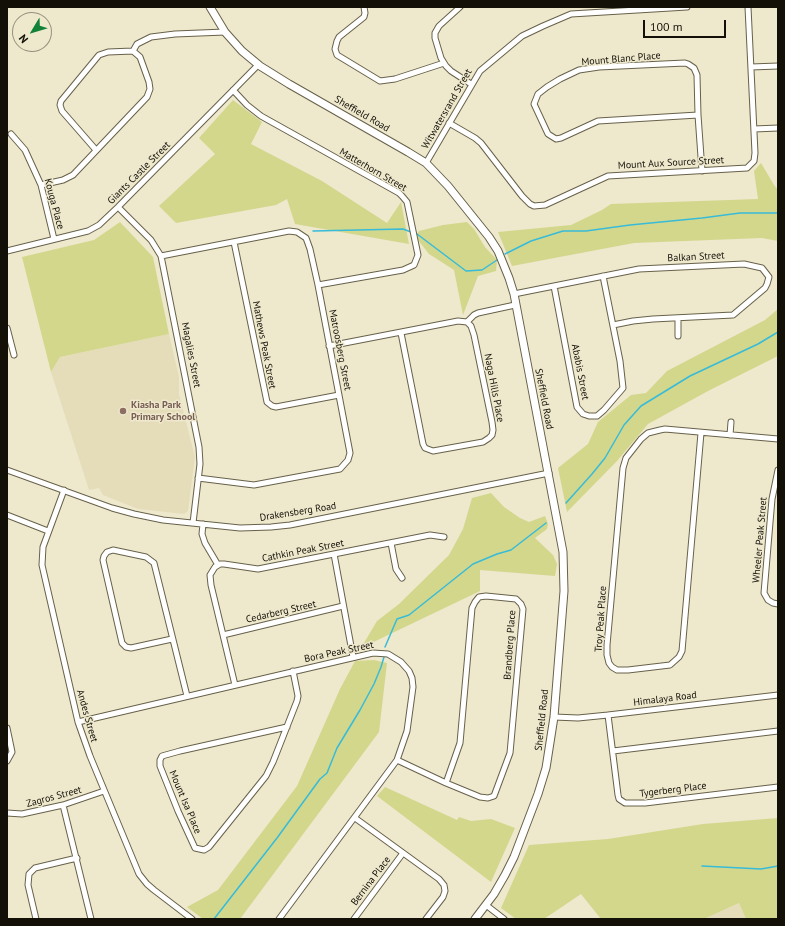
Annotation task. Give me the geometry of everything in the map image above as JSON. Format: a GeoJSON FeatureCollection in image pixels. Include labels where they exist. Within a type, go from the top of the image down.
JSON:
{"type":"FeatureCollection","features":[{"type":"Feature","properties":{"kind":"street","name":"Sheffield Road"},"geometry":{"type":"LineString","coordinates":[[210,7],[225,32],[258,65],[426,164],[448,186],[489,237],[504,264],[514,294],[549,473],[563,552],[565,579],[554,717],[546,768],[538,794],[508,869],[494,894],[475,919]]}},
{"type":"Feature","properties":{"kind":"street"},"geometry":{"type":"LineString","coordinates":[[364,7],[365,13],[362,19],[339,37],[335,49],[337,55],[380,81],[395,80],[444,63]]}},
{"type":"Feature","properties":{"kind":"street"},"geometry":{"type":"LineString","coordinates":[[460,7],[439,26],[435,33],[438,50],[444,63],[451,71],[471,84]]}},
{"type":"Feature","properties":{"kind":"street","name":"Witwatersrand Street"},"geometry":{"type":"LineString","coordinates":[[426,164],[471,84],[480,72],[522,36],[566,16],[585,12],[687,7]]}},
{"type":"Feature","properties":{"kind":"street","name":"Mount Aux Source Street"},"geometry":{"type":"LineString","coordinates":[[449,123],[475,138],[522,196],[534,206],[546,205],[608,176],[737,169],[749,167],[754,161],[755,153],[748,7]]}},
{"type":"Feature","properties":{"kind":"street"},"geometry":{"type":"LineString","coordinates":[[133,51],[137,44],[151,38],[181,34],[225,32]]}},
{"type":"Feature","properties":{"kind":"street"},"geometry":{"type":"LineString","coordinates":[[41,185],[63,180],[73,175],[143,102],[149,93],[150,86],[140,57],[133,51],[108,52],[99,55],[60,101],[62,111],[96,150]]}},
{"type":"Feature","properties":{"kind":"street","name":"Mount Blanc Place"},"geometry":{"type":"LineString","coordinates":[[698,115],[598,122],[561,138],[554,139],[548,134],[534,104],[538,94],[547,87],[579,70],[599,67],[685,63],[694,68],[696,75],[702,171]]}},
{"type":"Feature","properties":{"kind":"street","name":"Giants Castle Street"},"geometry":{"type":"LineString","coordinates":[[7,251],[88,232],[99,225],[258,65]]}},
{"type":"Feature","properties":{"kind":"street"},"geometry":{"type":"LineString","coordinates":[[751,67],[778,66]]}},
{"type":"Feature","properties":{"kind":"street","name":"Matterhorn Street"},"geometry":{"type":"LineString","coordinates":[[233,90],[247,105],[261,116],[399,193],[407,202],[418,256],[414,265],[403,270],[318,285]]}},
{"type":"Feature","properties":{"kind":"street"},"geometry":{"type":"LineString","coordinates":[[754,129],[778,128]]}},
{"type":"Feature","properties":{"kind":"street","name":"Kouga Place"},"geometry":{"type":"LineString","coordinates":[[11,134],[25,150],[41,185],[54,239]]}},
{"type":"Feature","properties":{"kind":"street","name":"Magalies Street"},"geometry":{"type":"LineString","coordinates":[[118,207],[151,240],[161,256],[199,447],[200,464],[193,523]]}},
{"type":"Feature","properties":{"kind":"street","name":"Matroosberg Street"},"geometry":{"type":"LineString","coordinates":[[161,256],[289,231],[302,234],[306,238],[318,285],[350,453],[348,460],[340,469],[254,485],[198,478]]}},
{"type":"Feature","properties":{"kind":"street","name":"Mathews Peak Street"},"geometry":{"type":"LineString","coordinates":[[234,242],[267,402],[276,407],[339,395]]}},
{"type":"Feature","properties":{"kind":"street","name":"Balkan Street"},"geometry":{"type":"LineString","coordinates":[[514,294],[639,269],[744,264],[762,268],[768,274],[768,281],[765,288],[733,315],[633,321],[613,326]]}},
{"type":"Feature","properties":{"kind":"street","name":"Ababis Street"},"geometry":{"type":"LineString","coordinates":[[554,286],[575,400],[583,414],[588,416],[597,416],[623,388],[603,276]]}},
{"type":"Feature","properties":{"kind":"street"},"geometry":{"type":"LineString","coordinates":[[329,346],[458,321],[467,322],[478,313],[515,305]]}},
{"type":"Feature","properties":{"kind":"street"},"geometry":{"type":"LineString","coordinates":[[678,318],[678,336]]}},
{"type":"Feature","properties":{"kind":"street","name":"Naga Hills Place"},"geometry":{"type":"LineString","coordinates":[[401,333],[423,444],[426,449],[433,451],[483,442],[492,435],[492,422],[474,335],[471,326],[467,322]]}},
{"type":"Feature","properties":{"kind":"street"},"geometry":{"type":"LineString","coordinates":[[7,328],[14,356]]}},
{"type":"Feature","properties":{"kind":"street"},"geometry":{"type":"LineString","coordinates":[[730,435],[731,422]]}},
{"type":"Feature","properties":{"kind":"street","name":"Troy Peak Place"},"geometry":{"type":"LineString","coordinates":[[701,432],[682,651],[679,657],[670,665],[617,670],[609,663],[607,645],[623,468],[626,458],[641,439],[651,431],[665,430],[701,432],[778,439]]}},
{"type":"Feature","properties":{"kind":"street","name":"Drakensberg Road"},"geometry":{"type":"LineString","coordinates":[[7,470],[112,508],[134,514],[163,520],[240,528],[290,525],[549,473]]}},
{"type":"Feature","properties":{"kind":"street","name":"Wheeler Peak Street"},"geometry":{"type":"LineString","coordinates":[[778,470],[772,499],[764,593],[770,601],[778,604]]}},
{"type":"Feature","properties":{"kind":"street","name":"Andes Street"},"geometry":{"type":"LineString","coordinates":[[64,490],[48,531],[43,553],[43,571],[78,722],[104,791],[135,864],[143,879],[154,890],[192,919]]}},
{"type":"Feature","properties":{"kind":"street"},"geometry":{"type":"LineString","coordinates":[[7,516],[48,531]]}},
{"type":"Feature","properties":{"kind":"street"},"geometry":{"type":"LineString","coordinates":[[203,524],[202,534],[205,543],[218,566],[213,569],[210,577],[235,685]]}},
{"type":"Feature","properties":{"kind":"street","name":"Cathkin Peak Street"},"geometry":{"type":"LineString","coordinates":[[218,566],[224,564],[258,569],[430,535],[444,537]]}},
{"type":"Feature","properties":{"kind":"street"},"geometry":{"type":"LineString","coordinates":[[391,543],[396,569],[402,578]]}},
{"type":"Feature","properties":{"kind":"street"},"geometry":{"type":"LineString","coordinates":[[172,639],[131,648],[123,644],[103,560],[107,552],[113,550],[146,557],[154,564],[187,696]]}},
{"type":"Feature","properties":{"kind":"street"},"geometry":{"type":"LineString","coordinates":[[334,554],[353,657]]}},
{"type":"Feature","properties":{"kind":"street","name":"Brandberg Place"},"geometry":{"type":"LineString","coordinates":[[397,760],[446,783],[480,797],[486,798],[494,796],[510,753],[523,608],[516,599],[486,596],[479,597],[474,602],[472,608],[460,744],[446,783]]}},
{"type":"Feature","properties":{"kind":"street","name":"Cedarberg Street"},"geometry":{"type":"LineString","coordinates":[[223,635],[343,606]]}},
{"type":"Feature","properties":{"kind":"street","name":"Bora Peak Street"},"geometry":{"type":"LineString","coordinates":[[78,722],[373,653],[388,654],[401,662],[409,671],[413,687],[408,725],[397,760],[279,919]]}},
{"type":"Feature","properties":{"kind":"street","name":"Mount Isa Place"},"geometry":{"type":"LineString","coordinates":[[287,727],[180,751],[164,755],[161,758],[159,762],[161,769],[194,846],[197,849],[204,850],[210,847],[266,776],[274,762],[297,702],[298,696],[293,671]]}},
{"type":"Feature","properties":{"kind":"street","name":"Himalaya Road"},"geometry":{"type":"LineString","coordinates":[[554,717],[578,718],[778,695]]}},
{"type":"Feature","properties":{"kind":"street","name":"Tygerberg Place"},"geometry":{"type":"LineString","coordinates":[[608,715],[618,795],[621,801],[628,804],[778,787]]}},
{"type":"Feature","properties":{"kind":"street"},"geometry":{"type":"LineString","coordinates":[[7,728],[12,752],[7,761]]}},
{"type":"Feature","properties":{"kind":"street"},"geometry":{"type":"LineString","coordinates":[[613,751],[778,731]]}},
{"type":"Feature","properties":{"kind":"street","name":"Zagros Street"},"geometry":{"type":"LineString","coordinates":[[7,813],[11,815],[22,814],[63,805],[104,791]]}},
{"type":"Feature","properties":{"kind":"street"},"geometry":{"type":"LineString","coordinates":[[63,805],[91,919]]}},
{"type":"Feature","properties":{"kind":"street","name":"Bernina Place"},"geometry":{"type":"LineString","coordinates":[[355,818],[439,879],[444,886],[443,896],[426,919]]}},
{"type":"Feature","properties":{"kind":"street","name":"Bernina Place"},"geometry":{"type":"LineString","coordinates":[[354,919],[403,853]]}},
{"type":"Feature","properties":{"kind":"street"},"geometry":{"type":"LineString","coordinates":[[36,919],[28,885],[28,874],[35,868],[76,858]]}},
{"type":"Feature","properties":{"kind":"street"},"geometry":{"type":"LineString","coordinates":[[486,905],[504,919]]}},
{"type":"Feature","properties":{"kind":"shaded area","name":"Kiasha Park Primary School"},"geometry":{"type":"Polygon","coordinates":[[[169,334],[179,377],[179,394],[195,457],[188,511],[184,514],[138,509],[103,495],[99,488],[89,490],[51,372],[60,357],[169,334]]]}},
{"type":"Feature","properties":{"kind":"shaded area"},"geometry":{"type":"Polygon","coordinates":[[[739,903],[746,919],[704,919],[739,903]]]}},
{"type":"Feature","properties":{"kind":"green space"},"geometry":{"type":"Polygon","coordinates":[[[233,100],[262,122],[251,144],[322,181],[387,223],[401,202],[409,244],[295,224],[287,199],[276,205],[176,223],[159,206],[215,154],[199,138],[233,100]]]}},
{"type":"Feature","properties":{"kind":"green space"},"geometry":{"type":"Polygon","coordinates":[[[761,163],[778,190],[778,241],[762,238],[634,243],[512,266],[498,232],[571,225],[611,204],[758,199],[754,171],[761,163]]]}},
{"type":"Feature","properties":{"kind":"green space"},"geometry":{"type":"Polygon","coordinates":[[[120,222],[153,257],[169,334],[60,357],[51,372],[22,257],[94,240],[120,222]]]}},
{"type":"Feature","properties":{"kind":"green space"},"geometry":{"type":"Polygon","coordinates":[[[467,222],[474,229],[485,247],[497,260],[496,271],[478,276],[463,315],[454,270],[429,254],[418,240],[417,234],[419,231],[443,225],[467,222]]]}},
{"type":"Feature","properties":{"kind":"green space"},"geometry":{"type":"Polygon","coordinates":[[[778,309],[778,356],[708,391],[648,424],[617,461],[567,512],[558,468],[588,444],[598,422],[631,395],[646,393],[667,371],[765,320],[778,309]]]}},
{"type":"Feature","properties":{"kind":"green space"},"geometry":{"type":"Polygon","coordinates":[[[491,493],[504,507],[520,518],[529,522],[545,516],[548,524],[547,529],[535,538],[553,555],[557,564],[555,576],[480,570],[480,591],[361,648],[377,621],[399,604],[449,555],[463,529],[472,498],[491,493]]]}},
{"type":"Feature","properties":{"kind":"green space"},"geometry":{"type":"Polygon","coordinates":[[[374,660],[387,663],[379,732],[240,919],[203,919],[187,907],[218,890],[297,786],[340,689],[355,661],[374,660]]]}},
{"type":"Feature","properties":{"kind":"green space"},"geometry":{"type":"Polygon","coordinates":[[[385,787],[457,820],[459,817],[471,821],[491,819],[515,828],[491,882],[377,796],[385,787]]]}},
{"type":"Feature","properties":{"kind":"green space"},"geometry":{"type":"Polygon","coordinates":[[[778,818],[778,919],[746,919],[739,903],[704,919],[601,919],[581,894],[544,919],[516,919],[501,908],[529,845],[608,839],[703,824],[778,818]]]}},
{"type":"Feature","properties":{"kind":"waterway"},"geometry":{"type":"LineString","coordinates":[[505,254],[531,241],[563,231],[586,231],[740,213],[778,213]]}},
{"type":"Feature","properties":{"kind":"waterway"},"geometry":{"type":"LineString","coordinates":[[313,231],[403,229],[411,232]]}},
{"type":"Feature","properties":{"kind":"waterway"},"geometry":{"type":"LineString","coordinates":[[417,234],[466,271],[482,270],[497,260]]}},
{"type":"Feature","properties":{"kind":"waterway"},"geometry":{"type":"LineString","coordinates":[[566,503],[605,458],[624,425],[641,406],[690,376],[758,344],[778,332]]}},
{"type":"Feature","properties":{"kind":"waterway"},"geometry":{"type":"LineString","coordinates":[[385,647],[397,619],[409,615],[473,564],[511,550],[546,523]]}},
{"type":"Feature","properties":{"kind":"waterway"},"geometry":{"type":"LineString","coordinates":[[214,919],[277,838],[320,779],[327,773],[337,748],[374,684],[384,657]]}},
{"type":"Feature","properties":{"kind":"waterway"},"geometry":{"type":"LineString","coordinates":[[702,866],[761,869],[778,866]]}},
{"type":"Feature","properties":{"kind":"place","name":"Kiasha Park Primary School"},"geometry":{"type":"Point","coordinates":[123,411]}}]}
